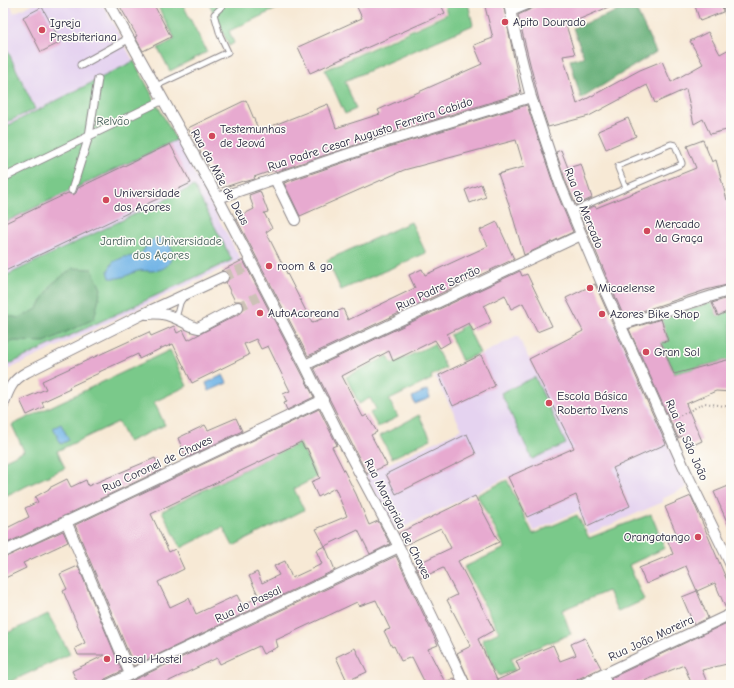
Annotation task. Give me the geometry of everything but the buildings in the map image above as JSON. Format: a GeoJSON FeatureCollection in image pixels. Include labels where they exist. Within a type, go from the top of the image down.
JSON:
{"type":"FeatureCollection","features":[{"type":"Feature","properties":{"kind":"street","name":"Rua da Mãe de Deus"},"geometry":{"type":"LineString","coordinates":[[109,3],[130,38],[162,100],[218,198],[262,295],[305,365]]}},
{"type":"Feature","properties":{"kind":"street"},"geometry":{"type":"LineString","coordinates":[[510,7],[530,3]]}},
{"type":"Feature","properties":{"kind":"street"},"geometry":{"type":"LineString","coordinates":[[728,3],[731,16]]}},
{"type":"Feature","properties":{"kind":"street","name":"Rua do Mercado"},"geometry":{"type":"LineString","coordinates":[[510,7],[531,97],[560,184],[621,325]]}},
{"type":"Feature","properties":{"kind":"street"},"geometry":{"type":"LineString","coordinates":[[81,65],[130,38]]}},
{"type":"Feature","properties":{"kind":"street"},"geometry":{"type":"LineString","coordinates":[[72,190],[89,136],[98,79]]}},
{"type":"Feature","properties":{"kind":"street","name":"Rua Padre Cesar Augusto Ferreira Cabido"},"geometry":{"type":"LineString","coordinates":[[218,198],[387,141],[531,97]]}},
{"type":"Feature","properties":{"kind":"street"},"geometry":{"type":"LineString","coordinates":[[3,178],[162,100]]}},
{"type":"Feature","properties":{"kind":"street"},"geometry":{"type":"LineString","coordinates":[[275,179],[295,220]]}},
{"type":"Feature","properties":{"kind":"street","name":"Rua Padre Serrão"},"geometry":{"type":"LineString","coordinates":[[305,365],[581,235]]}},
{"type":"Feature","properties":{"kind":"street"},"geometry":{"type":"LineString","coordinates":[[3,405],[12,384],[17,378],[142,315],[223,277]]}},
{"type":"Feature","properties":{"kind":"street"},"geometry":{"type":"LineString","coordinates":[[621,325],[703,295],[731,290]]}},
{"type":"Feature","properties":{"kind":"street"},"geometry":{"type":"LineString","coordinates":[[142,315],[153,313],[163,314],[198,328],[238,307]]}},
{"type":"Feature","properties":{"kind":"street","name":"Rua de São João"},"geometry":{"type":"LineString","coordinates":[[621,325],[704,511],[731,565]]}},
{"type":"Feature","properties":{"kind":"street","name":"Rua Margarida de Chaves"},"geometry":{"type":"LineString","coordinates":[[305,365],[399,547],[465,685]]}},
{"type":"Feature","properties":{"kind":"street","name":"Rua Coronel de Chaves"},"geometry":{"type":"LineString","coordinates":[[3,552],[323,400]]}},
{"type":"Feature","properties":{"kind":"street"},"geometry":{"type":"LineString","coordinates":[[66,521],[130,674]]}},
{"type":"Feature","properties":{"kind":"street","name":"Rua do Passal"},"geometry":{"type":"LineString","coordinates":[[108,685],[399,547]]}},
{"type":"Feature","properties":{"kind":"street","name":"Rua João Moreira"},"geometry":{"type":"LineString","coordinates":[[581,685],[731,614]]}},
{"type":"Feature","properties":{"kind":"street"},"geometry":{"type":"LineString","coordinates":[[603,675],[607,685]]}},
{"type":"Feature","properties":{"kind":"lane"},"geometry":{"type":"LineString","coordinates":[[156,86],[228,52],[220,35],[214,14],[226,3]]}},
{"type":"Feature","properties":{"kind":"lane"},"geometry":{"type":"LineString","coordinates":[[572,211],[626,188],[682,164],[675,145],[671,144],[618,166],[626,188]]}},
{"type":"Feature","properties":{"kind":"lane"},"geometry":{"type":"LineString","coordinates":[[176,318],[180,303],[185,295]]}},
{"type":"Feature","properties":{"kind":"path"},"geometry":{"type":"LineString","coordinates":[[665,423],[705,403],[731,407]]}},
{"type":"Feature","properties":{"kind":"shaded area","name":"Universidade dos Açores"},"geometry":{"type":"Polygon","coordinates":[[[3,3],[10,3],[14,13],[35,3],[102,3],[241,260],[3,372],[3,3]]]}},
{"type":"Feature","properties":{"kind":"shaded area","name":"Escola Básica Roberto Ivens"},"geometry":{"type":"Polygon","coordinates":[[[611,317],[687,487],[662,499],[663,502],[589,534],[578,511],[534,531],[508,477],[396,531],[365,475],[462,429],[435,377],[518,336],[529,359],[611,317]]]}},
{"type":"Feature","properties":{"kind":"green space"},"geometry":{"type":"Polygon","coordinates":[[[156,3],[182,3],[207,52],[170,71],[158,48],[175,39],[156,3]]]}},
{"type":"Feature","properties":{"kind":"green space"},"geometry":{"type":"Polygon","coordinates":[[[209,3],[289,3],[229,31],[234,43],[229,46],[209,3]]]}},
{"type":"Feature","properties":{"kind":"green space"},"geometry":{"type":"Polygon","coordinates":[[[444,3],[468,3],[473,25],[345,81],[356,109],[345,114],[325,70],[447,14],[444,3]]]}},
{"type":"Feature","properties":{"kind":"green space"},"geometry":{"type":"Polygon","coordinates":[[[634,5],[656,52],[581,99],[570,60],[584,57],[573,28],[634,5]]]}},
{"type":"Feature","properties":{"kind":"green space"},"geometry":{"type":"Polygon","coordinates":[[[3,41],[35,109],[3,124],[3,41]]]}},
{"type":"Feature","properties":{"kind":"green space","name":"Relvão"},"geometry":{"type":"Polygon","coordinates":[[[134,61],[176,140],[3,223],[3,128],[134,61]]]}},
{"type":"Feature","properties":{"kind":"green space","name":"Jardim da Universidade dos Açores"},"geometry":{"type":"Polygon","coordinates":[[[194,186],[232,260],[3,367],[3,277],[194,186]]]}},
{"type":"Feature","properties":{"kind":"green space"},"geometry":{"type":"Polygon","coordinates":[[[411,222],[426,253],[341,290],[327,260],[411,222]]]}},
{"type":"Feature","properties":{"kind":"green space"},"geometry":{"type":"Polygon","coordinates":[[[73,268],[92,269],[101,289],[94,319],[45,342],[14,341],[3,346],[3,315],[20,318],[37,309],[53,283],[73,268]]]}},
{"type":"Feature","properties":{"kind":"green space"},"geometry":{"type":"Polygon","coordinates":[[[712,302],[718,316],[731,310],[731,359],[674,374],[661,342],[668,341],[661,319],[712,302]]]}},
{"type":"Feature","properties":{"kind":"green space"},"geometry":{"type":"Polygon","coordinates":[[[461,314],[480,353],[462,361],[450,335],[460,330],[454,317],[461,314]]]}},
{"type":"Feature","properties":{"kind":"green space"},"geometry":{"type":"Polygon","coordinates":[[[434,344],[446,368],[431,376],[432,379],[389,400],[398,417],[378,427],[370,413],[376,409],[370,398],[359,404],[346,377],[388,356],[392,364],[434,344]]]}},
{"type":"Feature","properties":{"kind":"green space"},"geometry":{"type":"Polygon","coordinates":[[[170,350],[187,386],[154,402],[165,425],[128,442],[118,422],[57,451],[65,468],[3,497],[3,461],[24,451],[12,425],[170,350]]]}},
{"type":"Feature","properties":{"kind":"green space"},"geometry":{"type":"Polygon","coordinates":[[[535,377],[566,444],[532,459],[501,393],[535,377]]]}},
{"type":"Feature","properties":{"kind":"green space"},"geometry":{"type":"Polygon","coordinates":[[[419,415],[431,439],[392,458],[380,436],[419,415]]]}},
{"type":"Feature","properties":{"kind":"green space"},"geometry":{"type":"Polygon","coordinates":[[[299,442],[317,477],[294,489],[304,510],[233,546],[223,527],[181,548],[162,511],[299,442]]]}},
{"type":"Feature","properties":{"kind":"green space"},"geometry":{"type":"Polygon","coordinates":[[[507,480],[533,534],[577,515],[589,538],[651,514],[665,548],[629,565],[644,600],[618,612],[608,591],[562,610],[571,634],[511,658],[515,670],[499,676],[482,640],[499,632],[464,567],[505,548],[477,495],[507,480]]]}},
{"type":"Feature","properties":{"kind":"green space"},"geometry":{"type":"Polygon","coordinates":[[[48,614],[70,654],[3,685],[3,635],[48,614]]]}},
{"type":"Feature","properties":{"kind":"water"},"geometry":{"type":"Polygon","coordinates":[[[158,238],[166,239],[170,243],[171,249],[171,259],[163,269],[140,271],[122,277],[110,278],[108,271],[113,262],[124,257],[141,254],[150,241],[158,238]]]}},
{"type":"Feature","properties":{"kind":"water"},"geometry":{"type":"Polygon","coordinates":[[[223,375],[227,383],[209,391],[206,383],[223,375]]]}},
{"type":"Feature","properties":{"kind":"water"},"geometry":{"type":"Polygon","coordinates":[[[427,390],[430,398],[415,404],[412,397],[427,390]]]}},
{"type":"Feature","properties":{"kind":"water"},"geometry":{"type":"Polygon","coordinates":[[[61,424],[69,440],[61,444],[53,428],[61,424]]]}},
{"type":"Feature","properties":{"kind":"tunnel"},"geometry":{"type":"LineString","coordinates":[[223,277],[244,268]]}},
{"type":"Feature","properties":{"kind":"tunnel"},"geometry":{"type":"LineString","coordinates":[[238,307],[258,297]]}},
{"type":"Feature","properties":{"kind":"place","name":"Apito Dourado"},"geometry":{"type":"Point","coordinates":[505,22]}},
{"type":"Feature","properties":{"kind":"place","name":"Igreja Presbiteriana"},"geometry":{"type":"Point","coordinates":[42,30]}},
{"type":"Feature","properties":{"kind":"place","name":"Testemunhas de Jeová"},"geometry":{"type":"Point","coordinates":[212,136]}},
{"type":"Feature","properties":{"kind":"place","name":"Universidade dos Açores"},"geometry":{"type":"Point","coordinates":[106,200]}},
{"type":"Feature","properties":{"kind":"place","name":"Mercado da Graça"},"geometry":{"type":"Point","coordinates":[647,231]}},
{"type":"Feature","properties":{"kind":"place","name":"room & go"},"geometry":{"type":"Point","coordinates":[269,266]}},
{"type":"Feature","properties":{"kind":"place","name":"Micaelense"},"geometry":{"type":"Point","coordinates":[590,288]}},
{"type":"Feature","properties":{"kind":"place","name":"AutoAcoreana"},"geometry":{"type":"Point","coordinates":[260,313]}},
{"type":"Feature","properties":{"kind":"place","name":"Azores Bike Shop"},"geometry":{"type":"Point","coordinates":[602,314]}},
{"type":"Feature","properties":{"kind":"place","name":"Gran Sol"},"geometry":{"type":"Point","coordinates":[646,352]}},
{"type":"Feature","properties":{"kind":"place","name":"Escola Básica Roberto Ivens"},"geometry":{"type":"Point","coordinates":[549,403]}},
{"type":"Feature","properties":{"kind":"place","name":"Orangotango"},"geometry":{"type":"Point","coordinates":[698,537]}},
{"type":"Feature","properties":{"kind":"place","name":"Passal Hostel"},"geometry":{"type":"Point","coordinates":[107,659]}}]}
